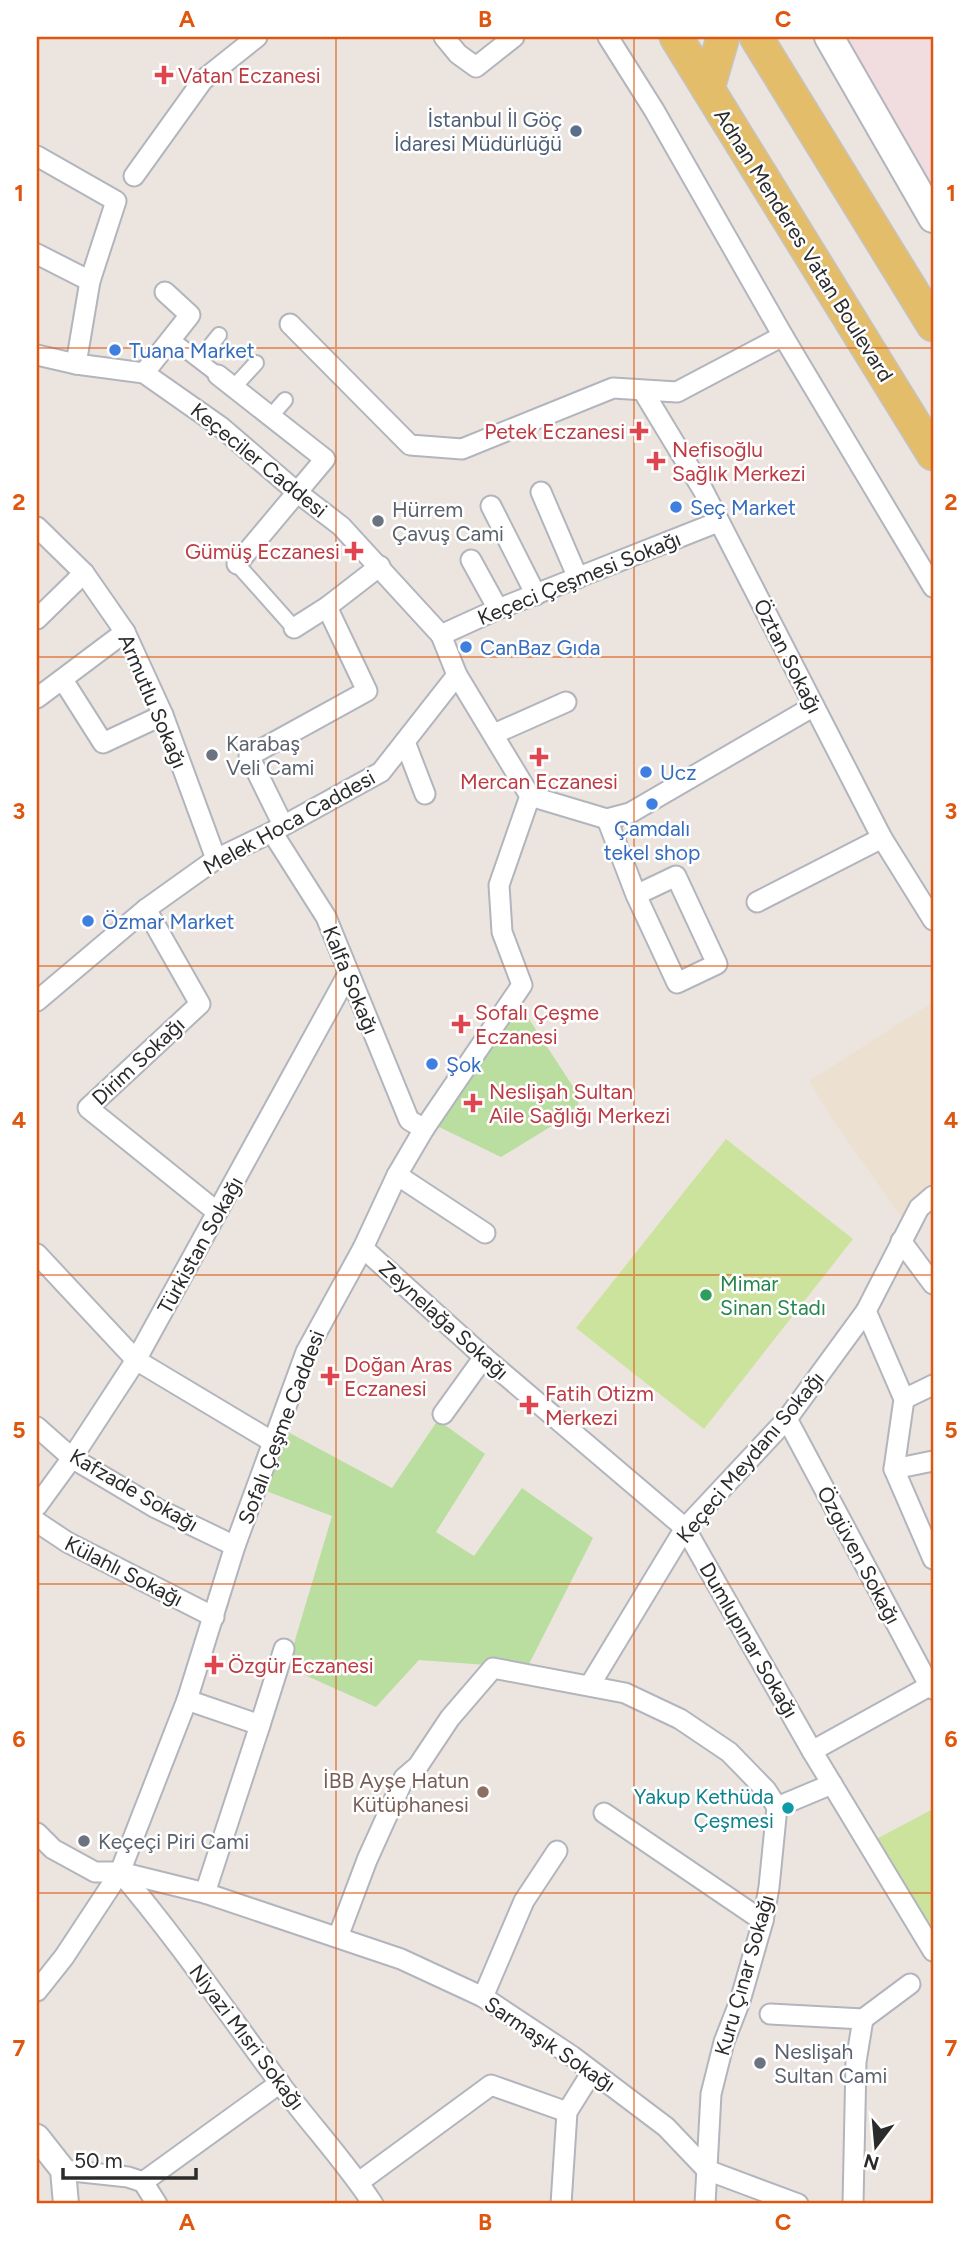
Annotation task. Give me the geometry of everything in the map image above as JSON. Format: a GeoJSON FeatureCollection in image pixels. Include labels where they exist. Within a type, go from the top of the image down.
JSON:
{"type":"FeatureCollection","features":[{"type":"Feature","properties":{"kind":"main road","name":"Adnan Menderes Vatan Boulevard"},"geometry":{"type":"LineString","coordinates":[[676,37],[933,454]]}},
{"type":"Feature","properties":{"kind":"main road"},"geometry":{"type":"LineString","coordinates":[[708,89],[723,37]]}},
{"type":"Feature","properties":{"kind":"main road"},"geometry":{"type":"LineString","coordinates":[[756,37],[933,325]]}},
{"type":"Feature","properties":{"kind":"main road"},"geometry":{"type":"LineString","coordinates":[[829,37],[933,217]]}},
{"type":"Feature","properties":{"kind":"street"},"geometry":{"type":"LineString","coordinates":[[134,176],[203,80],[257,37]]}},
{"type":"Feature","properties":{"kind":"street"},"geometry":{"type":"LineString","coordinates":[[444,37],[458,54],[476,67],[514,37]]}},
{"type":"Feature","properties":{"kind":"street"},"geometry":{"type":"LineString","coordinates":[[608,37],[654,110],[783,336],[933,586]]}},
{"type":"Feature","properties":{"kind":"street"},"geometry":{"type":"LineString","coordinates":[[37,156],[116,201],[90,281],[76,363]]}},
{"type":"Feature","properties":{"kind":"street"},"geometry":{"type":"LineString","coordinates":[[37,254],[90,281]]}},
{"type":"Feature","properties":{"kind":"street"},"geometry":{"type":"LineString","coordinates":[[144,373],[190,315],[165,292]]}},
{"type":"Feature","properties":{"kind":"street"},"geometry":{"type":"LineString","coordinates":[[290,324],[411,445],[462,449],[613,388],[677,392],[783,336]]}},
{"type":"Feature","properties":{"kind":"street"},"geometry":{"type":"LineString","coordinates":[[171,339],[198,360],[219,335]]}},
{"type":"Feature","properties":{"kind":"street"},"geometry":{"type":"LineString","coordinates":[[171,339],[325,459],[237,564],[294,628],[327,607],[380,566]]}},
{"type":"Feature","properties":{"kind":"street","name":"Keçeciler Caddesi"},"geometry":{"type":"LineString","coordinates":[[37,355],[144,373],[221,427],[341,526],[441,635]]}},
{"type":"Feature","properties":{"kind":"street"},"geometry":{"type":"LineString","coordinates":[[234,387],[256,363]]}},
{"type":"Feature","properties":{"kind":"street","name":"Öztan Sokağı"},"geometry":{"type":"LineString","coordinates":[[643,391],[703,490],[882,838],[933,920]]}},
{"type":"Feature","properties":{"kind":"street"},"geometry":{"type":"LineString","coordinates":[[271,416],[285,400]]}},
{"type":"Feature","properties":{"kind":"street"},"geometry":{"type":"LineString","coordinates":[[541,492],[578,578]]}},
{"type":"Feature","properties":{"kind":"street"},"geometry":{"type":"LineString","coordinates":[[491,506],[536,594]]}},
{"type":"Feature","properties":{"kind":"street","name":"Keçeci Çeşmesi Sokağı"},"geometry":{"type":"LineString","coordinates":[[441,635],[498,609],[718,522]]}},
{"type":"Feature","properties":{"kind":"street","name":"Armutlu Sokağı"},"geometry":{"type":"LineString","coordinates":[[37,527],[84,573],[125,632],[163,715],[216,859]]}},
{"type":"Feature","properties":{"kind":"street"},"geometry":{"type":"LineString","coordinates":[[471,560],[498,609]]}},
{"type":"Feature","properties":{"kind":"street"},"geometry":{"type":"LineString","coordinates":[[37,619],[84,573]]}},
{"type":"Feature","properties":{"kind":"street","name":"Kalfa Sokağı"},"geometry":{"type":"LineString","coordinates":[[327,607],[368,691],[248,756],[278,828],[326,917],[409,1120],[424,1129]]}},
{"type":"Feature","properties":{"kind":"street"},"geometry":{"type":"LineString","coordinates":[[37,698],[125,632]]}},
{"type":"Feature","properties":{"kind":"street"},"geometry":{"type":"LineString","coordinates":[[441,635],[457,676],[530,796],[607,819],[630,813],[814,706]]}},
{"type":"Feature","properties":{"kind":"street","name":"Melek Hoca Caddesi"},"geometry":{"type":"LineString","coordinates":[[37,1001],[146,909],[216,859],[381,772],[457,676]]}},
{"type":"Feature","properties":{"kind":"street"},"geometry":{"type":"LineString","coordinates":[[63,680],[103,743],[163,715]]}},
{"type":"Feature","properties":{"kind":"street"},"geometry":{"type":"LineString","coordinates":[[494,734],[566,702]]}},
{"type":"Feature","properties":{"kind":"street"},"geometry":{"type":"LineString","coordinates":[[405,742],[425,794]]}},
{"type":"Feature","properties":{"kind":"street","name":"Sofalı Çeşme Caddesi"},"geometry":{"type":"LineString","coordinates":[[37,1991],[64,1956],[120,1872],[187,1700],[235,1546],[306,1352],[363,1248],[397,1175],[424,1129],[522,985],[502,932],[499,885],[530,796]]}},
{"type":"Feature","properties":{"kind":"street"},"geometry":{"type":"LineString","coordinates":[[607,819],[636,895],[677,983],[717,964],[676,876],[636,895]]}},
{"type":"Feature","properties":{"kind":"street"},"geometry":{"type":"LineString","coordinates":[[757,902],[882,838]]}},
{"type":"Feature","properties":{"kind":"street","name":"Dirim Sokağı"},"geometry":{"type":"LineString","coordinates":[[146,909],[200,1004],[88,1108],[218,1212]]}},
{"type":"Feature","properties":{"kind":"street","name":"Türkistan Sokağı"},"geometry":{"type":"LineString","coordinates":[[37,1507],[136,1360],[348,974]]}},
{"type":"Feature","properties":{"kind":"street"},"geometry":{"type":"LineString","coordinates":[[397,1175],[485,1233]]}},
{"type":"Feature","properties":{"kind":"street","name":"Keçeci Meydanı Sokağı"},"geometry":{"type":"LineString","coordinates":[[590,1685],[685,1528],[787,1419],[866,1311],[919,1208],[933,1196]]}},
{"type":"Feature","properties":{"kind":"street"},"geometry":{"type":"LineString","coordinates":[[901,1241],[933,1284]]}},
{"type":"Feature","properties":{"kind":"street","name":"Zeynelağa Sokağı"},"geometry":{"type":"LineString","coordinates":[[363,1248],[484,1357],[685,1528]]}},
{"type":"Feature","properties":{"kind":"street"},"geometry":{"type":"LineString","coordinates":[[37,1254],[136,1360],[272,1442]]}},
{"type":"Feature","properties":{"kind":"street"},"geometry":{"type":"LineString","coordinates":[[866,1311],[904,1399],[894,1469],[933,1559]]}},
{"type":"Feature","properties":{"kind":"street"},"geometry":{"type":"LineString","coordinates":[[443,1414],[484,1357]]}},
{"type":"Feature","properties":{"kind":"street"},"geometry":{"type":"LineString","coordinates":[[904,1399],[933,1385]]}},
{"type":"Feature","properties":{"kind":"street","name":"Özgüven Sokağı"},"geometry":{"type":"LineString","coordinates":[[787,1419],[932,1686]]}},
{"type":"Feature","properties":{"kind":"street","name":"Kafzade Sokağı"},"geometry":{"type":"LineString","coordinates":[[37,1427],[72,1458],[156,1508],[235,1546]]}},
{"type":"Feature","properties":{"kind":"street"},"geometry":{"type":"LineString","coordinates":[[894,1469],[933,1461]]}},
{"type":"Feature","properties":{"kind":"street","name":"Külahlı Sokağı"},"geometry":{"type":"LineString","coordinates":[[37,1522],[67,1542],[214,1616]]}},
{"type":"Feature","properties":{"kind":"street","name":"Dumlupınar Sokağı"},"geometry":{"type":"LineString","coordinates":[[685,1528],[812,1751],[933,1951]]}},
{"type":"Feature","properties":{"kind":"street"},"geometry":{"type":"LineString","coordinates":[[205,1893],[284,1649]]}},
{"type":"Feature","properties":{"kind":"street"},"geometry":{"type":"LineString","coordinates":[[338,1937],[366,1860],[404,1778],[418,1766],[450,1718],[493,1668],[625,1693],[680,1719],[729,1752],[766,1790],[777,1807],[832,1784]]}},
{"type":"Feature","properties":{"kind":"street"},"geometry":{"type":"LineString","coordinates":[[812,1751],[932,1686]]}},
{"type":"Feature","properties":{"kind":"street"},"geometry":{"type":"LineString","coordinates":[[187,1700],[260,1726]]}},
{"type":"Feature","properties":{"kind":"street","name":"Kuru Çınar Sokağı"},"geometry":{"type":"LineString","coordinates":[[705,2204],[711,2094],[724,2042],[740,2001],[763,1921],[777,1807]]}},
{"type":"Feature","properties":{"kind":"street"},"geometry":{"type":"LineString","coordinates":[[604,1813],[763,1921]]}},
{"type":"Feature","properties":{"kind":"street","name":"Sarmaşık Sokağı"},"geometry":{"type":"LineString","coordinates":[[37,1833],[53,1849],[95,1872],[120,1872],[205,1893],[401,1959],[483,1997],[593,2072],[666,2127],[707,2170],[797,2204]]}},
{"type":"Feature","properties":{"kind":"street"},"geometry":{"type":"LineString","coordinates":[[483,1997],[524,1901],[557,1851]]}},
{"type":"Feature","properties":{"kind":"street","name":"Niyazi Mısri Sokağı"},"geometry":{"type":"LineString","coordinates":[[120,1872],[160,1919],[373,2204]]}},
{"type":"Feature","properties":{"kind":"street"},"geometry":{"type":"LineString","coordinates":[[770,2014],[863,2019],[910,1984]]}},
{"type":"Feature","properties":{"kind":"street"},"geometry":{"type":"LineString","coordinates":[[853,2204],[856,2062],[863,2019]]}},
{"type":"Feature","properties":{"kind":"street"},"geometry":{"type":"LineString","coordinates":[[561,2204],[567,2112],[593,2072]]}},
{"type":"Feature","properties":{"kind":"street"},"geometry":{"type":"LineString","coordinates":[[143,2182],[280,2083]]}},
{"type":"Feature","properties":{"kind":"street"},"geometry":{"type":"LineString","coordinates":[[359,2182],[491,2085],[567,2112]]}},
{"type":"Feature","properties":{"kind":"street"},"geometry":{"type":"LineString","coordinates":[[37,2137],[63,2170],[66,2204]]}},
{"type":"Feature","properties":{"kind":"street"},"geometry":{"type":"LineString","coordinates":[[63,2170],[128,2177],[143,2182],[157,2204]]}},
{"type":"Feature","properties":{"kind":"shaded area"},"geometry":{"type":"Polygon","coordinates":[[[841,37],[933,37],[933,195],[841,37]]]}},
{"type":"Feature","properties":{"kind":"shaded area"},"geometry":{"type":"Polygon","coordinates":[[[933,1002],[933,1190],[902,1218],[832,1119],[809,1081],[933,1002]]]}},
{"type":"Feature","properties":{"kind":"green space"},"geometry":{"type":"Polygon","coordinates":[[[520,1005],[579,1096],[578,1110],[501,1157],[437,1126],[520,1005]]]}},
{"type":"Feature","properties":{"kind":"green space","name":"Mimar Sinan Stadı"},"geometry":{"type":"Polygon","coordinates":[[[726,1139],[853,1239],[704,1429],[576,1328],[726,1139]]]}},
{"type":"Feature","properties":{"kind":"green space"},"geometry":{"type":"Polygon","coordinates":[[[438,1420],[485,1454],[436,1532],[474,1556],[522,1488],[593,1538],[527,1668],[419,1660],[376,1707],[287,1667],[332,1516],[266,1491],[286,1431],[392,1488],[438,1420]]]}},
{"type":"Feature","properties":{"kind":"green space"},"geometry":{"type":"Polygon","coordinates":[[[933,1809],[933,1967],[863,1846],[933,1809]]]}},
{"type":"Feature","properties":{"kind":"place","name":"Vatan Eczanesi"},"geometry":{"type":"Point","coordinates":[164,75]}},
{"type":"Feature","properties":{"kind":"place","name":"İstanbul İl Göç İdaresi Müdürlüğü"},"geometry":{"type":"Point","coordinates":[576,131]}},
{"type":"Feature","properties":{"kind":"place","name":"Tuana Market"},"geometry":{"type":"Point","coordinates":[115,350]}},
{"type":"Feature","properties":{"kind":"place","name":"Petek Eczanesi"},"geometry":{"type":"Point","coordinates":[639,431]}},
{"type":"Feature","properties":{"kind":"place","name":"Nefisoğlu Sağlık Merkezi"},"geometry":{"type":"Point","coordinates":[656,461]}},
{"type":"Feature","properties":{"kind":"place","name":"Seç Market"},"geometry":{"type":"Point","coordinates":[676,507]}},
{"type":"Feature","properties":{"kind":"place","name":"Hürrem Çavuş Cami"},"geometry":{"type":"Point","coordinates":[378,521]}},
{"type":"Feature","properties":{"kind":"place","name":"Gümüş Eczanesi"},"geometry":{"type":"Point","coordinates":[354,551]}},
{"type":"Feature","properties":{"kind":"place","name":"CanBaz Gıda"},"geometry":{"type":"Point","coordinates":[466,647]}},
{"type":"Feature","properties":{"kind":"place","name":"Karabaş Veli Cami"},"geometry":{"type":"Point","coordinates":[212,755]}},
{"type":"Feature","properties":{"kind":"place","name":"Mercan Eczanesi"},"geometry":{"type":"Point","coordinates":[539,757]}},
{"type":"Feature","properties":{"kind":"place","name":"Ucz"},"geometry":{"type":"Point","coordinates":[646,772]}},
{"type":"Feature","properties":{"kind":"place","name":"Çamdalı tekel shop"},"geometry":{"type":"Point","coordinates":[652,804]}},
{"type":"Feature","properties":{"kind":"place","name":"Özmar Market"},"geometry":{"type":"Point","coordinates":[88,921]}},
{"type":"Feature","properties":{"kind":"place","name":"Sofalı Çeşme Eczanesi"},"geometry":{"type":"Point","coordinates":[461,1024]}},
{"type":"Feature","properties":{"kind":"place","name":"Şok"},"geometry":{"type":"Point","coordinates":[432,1064]}},
{"type":"Feature","properties":{"kind":"place","name":"Neslişah Sultan Aile Sağlığı Merkezi"},"geometry":{"type":"Point","coordinates":[473,1103]}},
{"type":"Feature","properties":{"kind":"place","name":"Mimar Sinan Stadı"},"geometry":{"type":"Point","coordinates":[706,1295]}},
{"type":"Feature","properties":{"kind":"place","name":"Doğan Aras Eczanesi"},"geometry":{"type":"Point","coordinates":[330,1376]}},
{"type":"Feature","properties":{"kind":"place","name":"Fatih Otizm Merkezi"},"geometry":{"type":"Point","coordinates":[529,1405]}},
{"type":"Feature","properties":{"kind":"place","name":"Özgür Eczanesi"},"geometry":{"type":"Point","coordinates":[214,1665]}},
{"type":"Feature","properties":{"kind":"place","name":"İBB Ayşe Hatun Kütüphanesi"},"geometry":{"type":"Point","coordinates":[483,1792]}},
{"type":"Feature","properties":{"kind":"place","name":"Yakup Kethüda Çeşmesi"},"geometry":{"type":"Point","coordinates":[788,1808]}},
{"type":"Feature","properties":{"kind":"place","name":"Keçeçi Piri Cami"},"geometry":{"type":"Point","coordinates":[84,1841]}},
{"type":"Feature","properties":{"kind":"place","name":"Neslişah Sultan Cami"},"geometry":{"type":"Point","coordinates":[760,2063]}}]}
